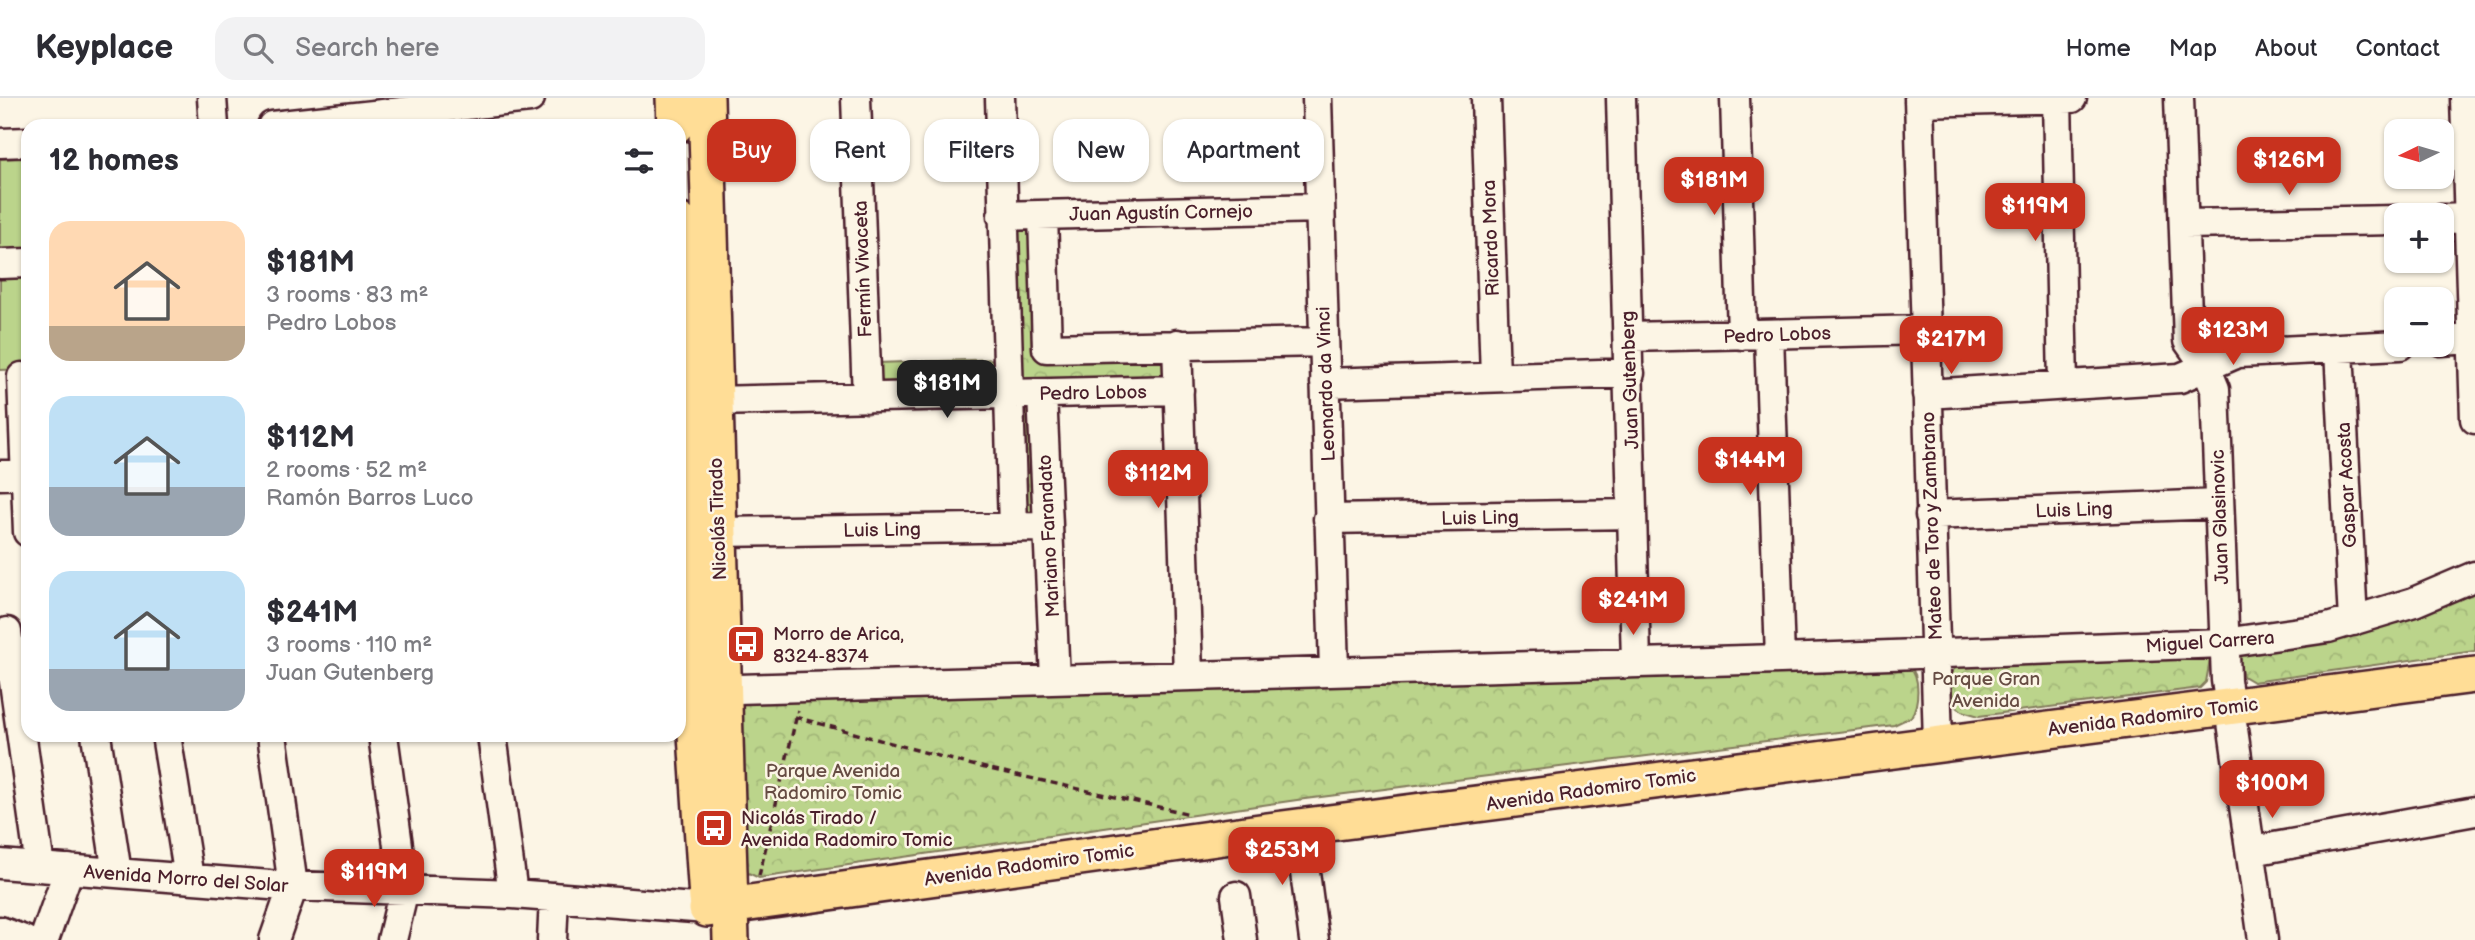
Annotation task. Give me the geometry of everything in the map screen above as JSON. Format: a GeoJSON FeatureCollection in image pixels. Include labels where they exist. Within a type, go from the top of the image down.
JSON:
{"type":"FeatureCollection","features":[{"type":"Feature","properties":{"kind":"main road"},"geometry":{"type":"LineString","coordinates":[[674,98],[675,119]]}},
{"type":"Feature","properties":{"kind":"main road","name":"Nicolás Tirado"},"geometry":{"type":"LineString","coordinates":[[706,98],[692,392],[698,690],[725,914],[731,940]]}},
{"type":"Feature","properties":{"kind":"main road","name":"Nicolás Tirado"},"geometry":{"type":"LineString","coordinates":[[686,331],[692,392]]}},
{"type":"Feature","properties":{"kind":"main road","name":"Avenida Radomiro Tomic"},"geometry":{"type":"LineString","coordinates":[[725,914],[1299,827],[2475,675]]}},
{"type":"Feature","properties":{"kind":"street"},"geometry":{"type":"LineString","coordinates":[[212,98],[214,119]]}},
{"type":"Feature","properties":{"kind":"street"},"geometry":{"type":"LineString","coordinates":[[392,119],[522,98]]}},
{"type":"Feature","properties":{"kind":"street","name":"Fermín Vivaceta"},"geometry":{"type":"LineString","coordinates":[[856,98],[867,398]]}},
{"type":"Feature","properties":{"kind":"street","name":"Mariano Farandato"},"geometry":{"type":"LineString","coordinates":[[1000,98],[1013,527]]}},
{"type":"Feature","properties":{"kind":"street","name":"Leonardo da Vinci"},"geometry":{"type":"LineString","coordinates":[[1317,98],[1334,670]]}},
{"type":"Feature","properties":{"kind":"street","name":"Ricardo Mora"},"geometry":{"type":"LineString","coordinates":[[1486,98],[1495,377]]}},
{"type":"Feature","properties":{"kind":"street","name":"Juan Gutenberg"},"geometry":{"type":"LineString","coordinates":[[1621,98],[1636,662]]}},
{"type":"Feature","properties":{"kind":"street"},"geometry":{"type":"LineString","coordinates":[[1735,98],[1780,659]]}},
{"type":"Feature","properties":{"kind":"street"},"geometry":{"type":"LineString","coordinates":[[2057,98],[2063,385]]}},
{"type":"Feature","properties":{"kind":"street"},"geometry":{"type":"LineString","coordinates":[[1919,100],[2072,98]]}},
{"type":"Feature","properties":{"kind":"street","name":"Juan Glasinovic"},"geometry":{"type":"LineString","coordinates":[[2179,98],[2188,341],[2205,365],[2215,389],[2226,680],[2232,706],[2263,940]]}},
{"type":"Feature","properties":{"kind":"street"},"geometry":{"type":"LineString","coordinates":[[2465,98],[2454,218],[2473,355],[2475,419]]}},
{"type":"Feature","properties":{"kind":"street","name":"Mateo de Toro y Zambrano"},"geometry":{"type":"LineString","coordinates":[[1919,100],[1938,743]]}},
{"type":"Feature","properties":{"kind":"street"},"geometry":{"type":"LineString","coordinates":[[0,143],[21,142]]}},
{"type":"Feature","properties":{"kind":"street","name":"Juan Agustín Cornejo"},"geometry":{"type":"LineString","coordinates":[[1002,216],[1320,208]]}},
{"type":"Feature","properties":{"kind":"street"},"geometry":{"type":"LineString","coordinates":[[1043,215],[1047,348],[1323,342]]}},
{"type":"Feature","properties":{"kind":"street"},"geometry":{"type":"LineString","coordinates":[[2184,224],[2384,220]]}},
{"type":"Feature","properties":{"kind":"street"},"geometry":{"type":"LineString","coordinates":[[0,264],[21,263]]}},
{"type":"Feature","properties":{"kind":"street","name":"Pedro Lobos"},"geometry":{"type":"LineString","coordinates":[[1628,337],[1926,330]]}},
{"type":"Feature","properties":{"kind":"street"},"geometry":{"type":"LineString","coordinates":[[1178,344],[1188,674]]}},
{"type":"Feature","properties":{"kind":"street"},"geometry":{"type":"LineString","coordinates":[[1927,394],[2180,378],[2238,353],[2384,346]]}},
{"type":"Feature","properties":{"kind":"street"},"geometry":{"type":"LineString","coordinates":[[2454,347],[2473,355]]}},
{"type":"Feature","properties":{"kind":"street","name":"Gaspar Acosta"},"geometry":{"type":"LineString","coordinates":[[2339,350],[2353,621]]}},
{"type":"Feature","properties":{"kind":"street"},"geometry":{"type":"LineString","coordinates":[[1325,383],[1630,373]]}},
{"type":"Feature","properties":{"kind":"street"},"geometry":{"type":"LineString","coordinates":[[17,377],[20,487]]}},
{"type":"Feature","properties":{"kind":"street","name":"Pedro Lobos"},"geometry":{"type":"LineString","coordinates":[[692,392],[867,398],[1179,390]]}},
{"type":"Feature","properties":{"kind":"street","name":"Mariano Farandato"},"geometry":{"type":"LineString","coordinates":[[1042,394],[1055,678]]}},
{"type":"Feature","properties":{"kind":"street","name":"Luis Ling"},"geometry":{"type":"LineString","coordinates":[[1930,515],[2218,504]]}},
{"type":"Feature","properties":{"kind":"street","name":"Luis Ling"},"geometry":{"type":"LineString","coordinates":[[1328,519],[1632,514]]}},
{"type":"Feature","properties":{"kind":"street","name":"Luis Ling"},"geometry":{"type":"LineString","coordinates":[[695,530],[1047,527]]}},
{"type":"Feature","properties":{"kind":"street","name":"Miguel Carrera"},"geometry":{"type":"LineString","coordinates":[[1934,654],[2224,643],[2297,634],[2353,621],[2414,602],[2475,576]]}},
{"type":"Feature","properties":{"kind":"street"},"geometry":{"type":"LineString","coordinates":[[12,633],[21,708]]}},
{"type":"Feature","properties":{"kind":"street"},"geometry":{"type":"LineString","coordinates":[[698,690],[1934,654]]}},
{"type":"Feature","properties":{"kind":"street"},"geometry":{"type":"LineString","coordinates":[[25,742],[40,867]]}},
{"type":"Feature","properties":{"kind":"street"},"geometry":{"type":"LineString","coordinates":[[97,742],[117,873]]}},
{"type":"Feature","properties":{"kind":"street"},"geometry":{"type":"LineString","coordinates":[[167,742],[189,878]]}},
{"type":"Feature","properties":{"kind":"street"},"geometry":{"type":"LineString","coordinates":[[273,742],[293,886],[274,940]]}},
{"type":"Feature","properties":{"kind":"street"},"geometry":{"type":"LineString","coordinates":[[384,742],[404,890],[392,940]]}},
{"type":"Feature","properties":{"kind":"street"},"geometry":{"type":"LineString","coordinates":[[493,742],[513,894]]}},
{"type":"Feature","properties":{"kind":"street"},"geometry":{"type":"LineString","coordinates":[[2252,851],[2475,811]]}},
{"type":"Feature","properties":{"kind":"street"},"geometry":{"type":"LineString","coordinates":[[1299,827],[1314,940]]}},
{"type":"Feature","properties":{"kind":"street","name":"Avenida Morro del Solar"},"geometry":{"type":"LineString","coordinates":[[0,864],[293,886],[513,894],[725,914]]}},
{"type":"Feature","properties":{"kind":"street"},"geometry":{"type":"LineString","coordinates":[[44,940],[69,869]]}},
{"type":"Feature","properties":{"kind":"street"},"geometry":{"type":"LineString","coordinates":[[1237,896],[1242,940]]}},
{"type":"Feature","properties":{"kind":"street"},"geometry":{"type":"LineString","coordinates":[[552,940],[554,897]]}},
{"type":"Feature","properties":{"kind":"street"},"geometry":{"type":"LineString","coordinates":[[0,931],[24,940]]}},
{"type":"Feature","properties":{"kind":"path"},"geometry":{"type":"LineString","coordinates":[[725,914],[806,687]]}},
{"type":"Feature","properties":{"kind":"path"},"geometry":{"type":"LineString","coordinates":[[795,717],[968,764],[1192,815]]}},
{"type":"Feature","properties":{"kind":"green space"},"geometry":{"type":"Polygon","coordinates":[[[21,158],[21,257],[0,257],[0,159],[21,158]]]}},
{"type":"Feature","properties":{"kind":"green space"},"geometry":{"type":"Polygon","coordinates":[[[1016,227],[1031,227],[1038,354],[1161,356],[1169,360],[1170,379],[1022,384],[1016,227]]]}},
{"type":"Feature","properties":{"kind":"green space"},"geometry":{"type":"Polygon","coordinates":[[[21,271],[21,369],[0,370],[0,272],[21,271]]]}},
{"type":"Feature","properties":{"kind":"green space"},"geometry":{"type":"Polygon","coordinates":[[[1000,359],[1001,384],[877,388],[876,363],[1000,359]]]}},
{"type":"Feature","properties":{"kind":"green space"},"geometry":{"type":"Polygon","coordinates":[[[1037,404],[1040,519],[1019,519],[1016,405],[1037,404]]]}},
{"type":"Feature","properties":{"kind":"green space"},"geometry":{"type":"Polygon","coordinates":[[[2475,584],[2475,651],[2253,682],[2243,676],[2238,660],[2244,652],[2475,584]]]}},
{"type":"Feature","properties":{"kind":"green space","name":"Parque Gran Avenida"},"geometry":{"type":"Polygon","coordinates":[[[2204,655],[2210,660],[2206,682],[2200,688],[1979,716],[1962,711],[1951,702],[1951,674],[1962,663],[2204,655]]]}},
{"type":"Feature","properties":{"kind":"green space","name":"Parque Avenida Radomiro Tomic"},"geometry":{"type":"Polygon","coordinates":[[[1909,665],[1916,676],[1916,705],[1911,717],[1894,725],[1297,800],[759,878],[744,871],[740,705],[743,701],[1909,665]]]}},
{"type":"Feature","properties":{"kind":"place","name":"Morro de Arica, 8324-8374"},"geometry":{"type":"Point","coordinates":[746,644]}},
{"type":"Feature","properties":{"kind":"place","name":"Nicolás Tirado / Avenida Radomiro Tomic"},"geometry":{"type":"Point","coordinates":[714,828]}}]}
